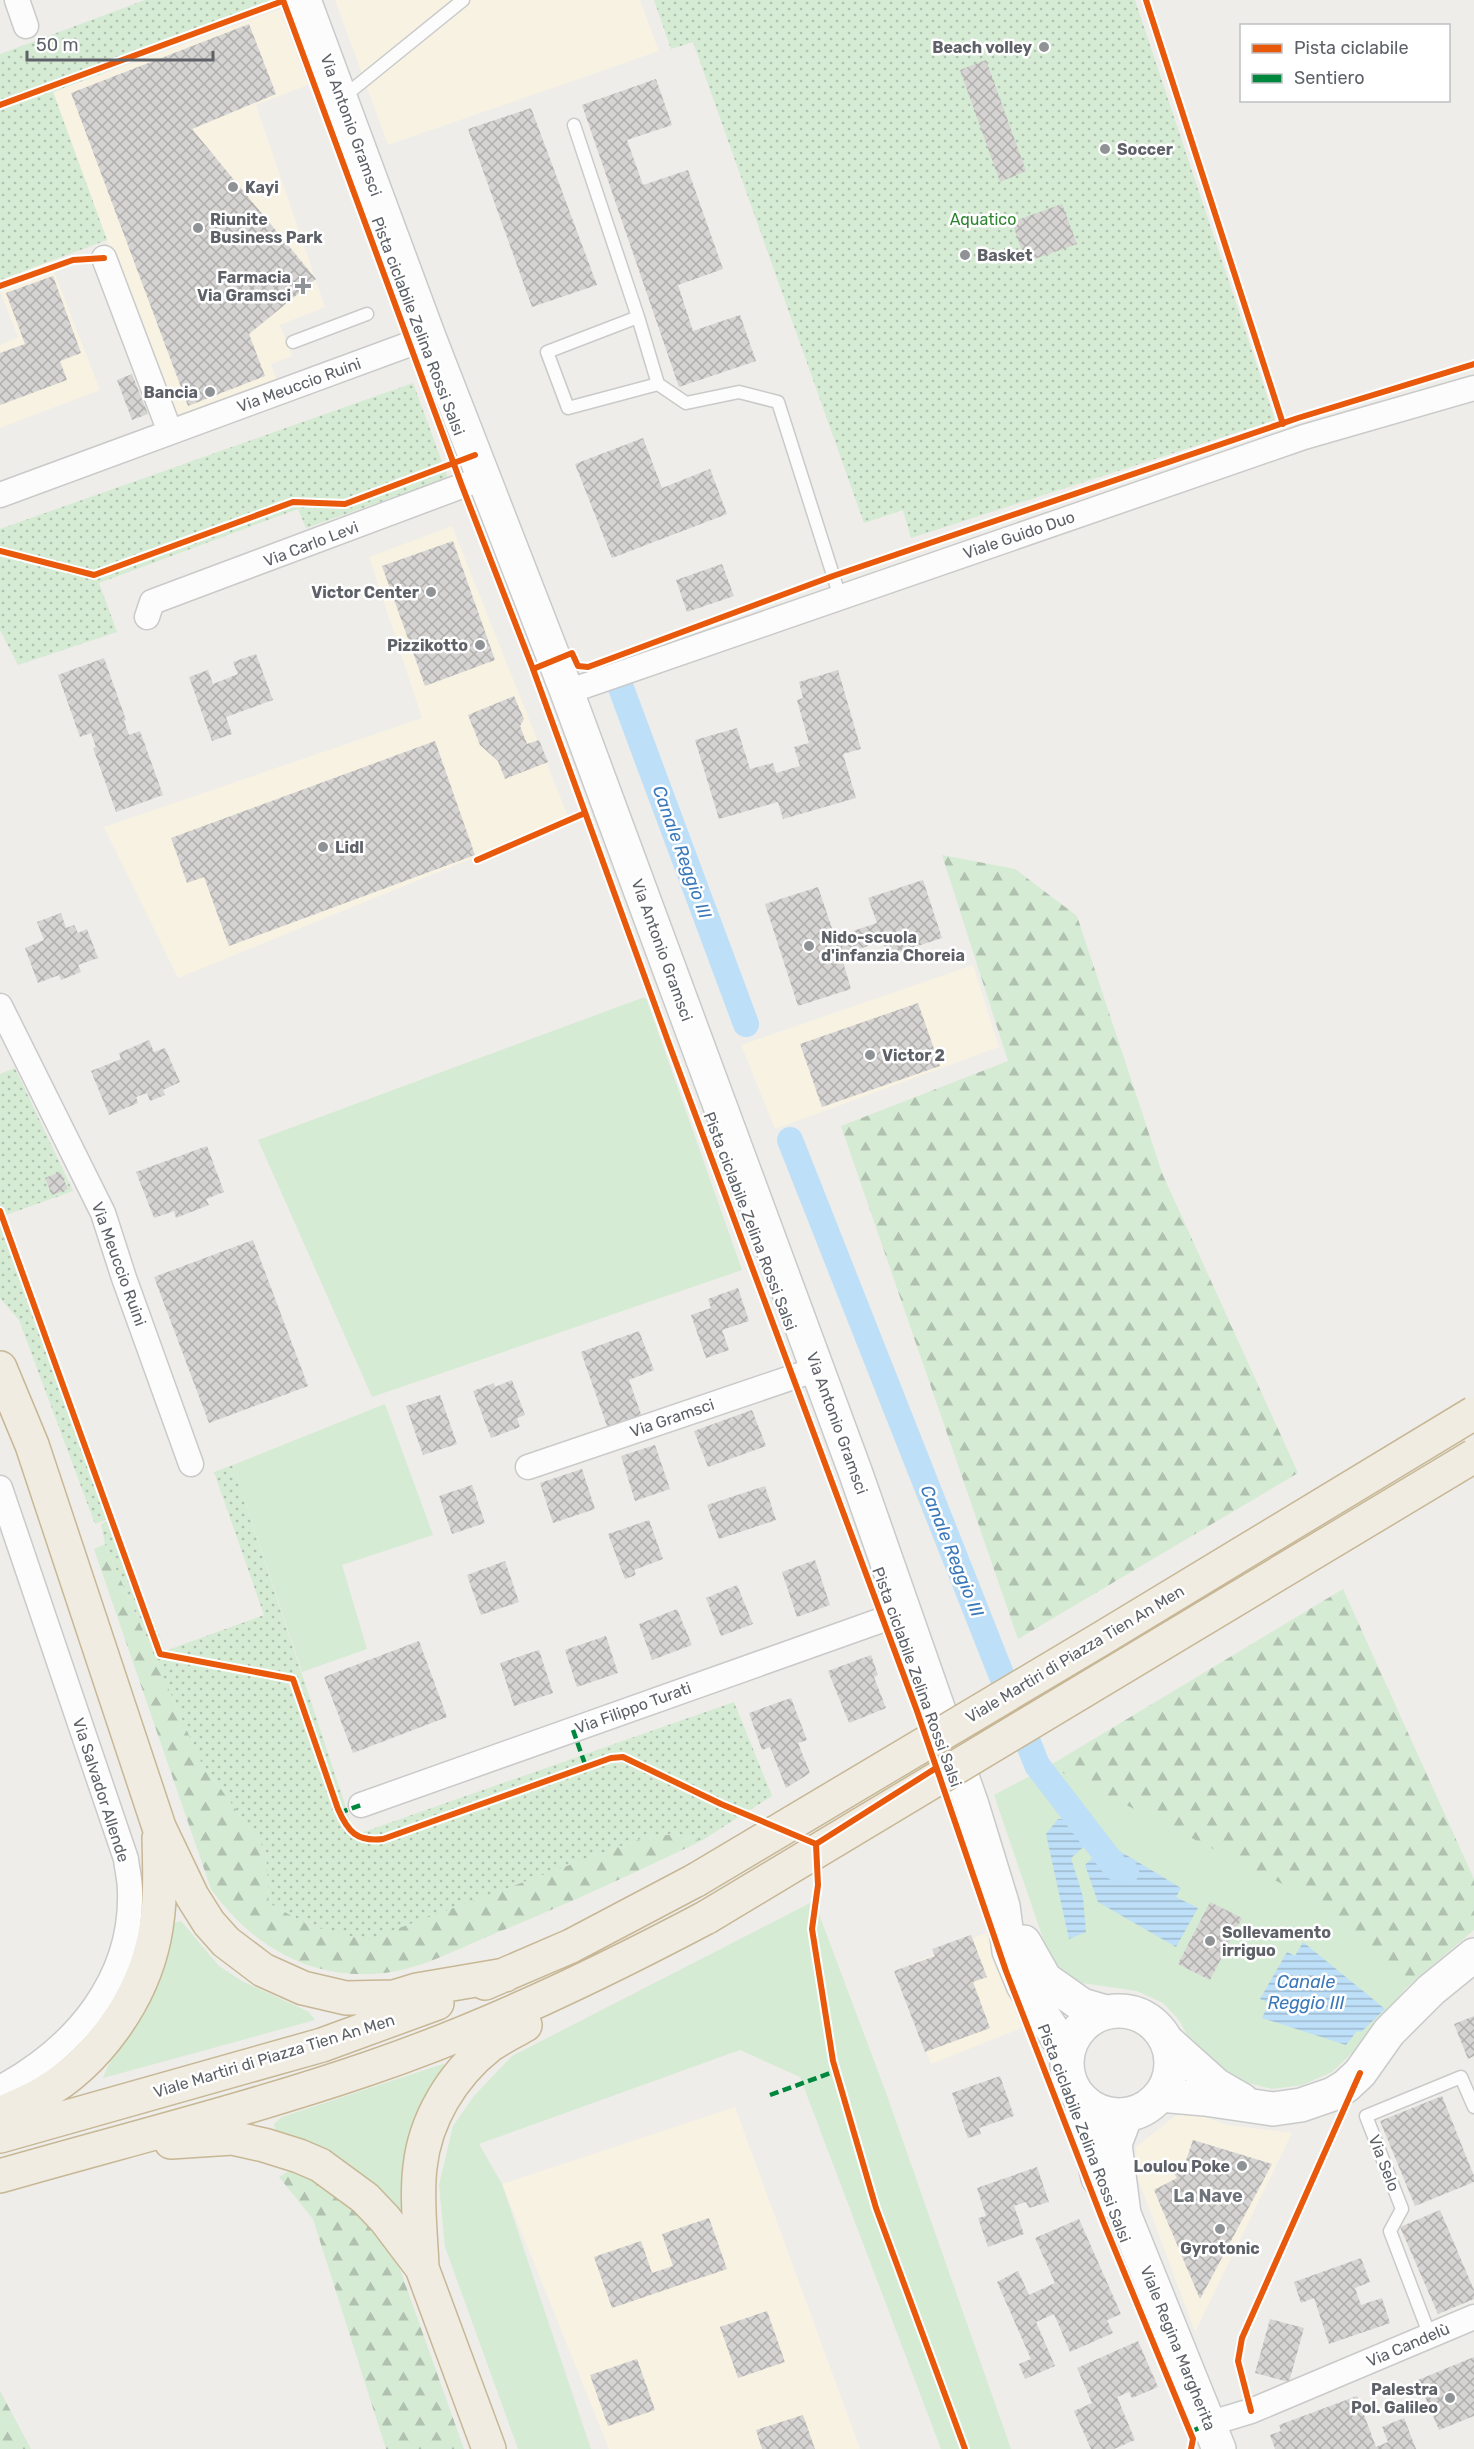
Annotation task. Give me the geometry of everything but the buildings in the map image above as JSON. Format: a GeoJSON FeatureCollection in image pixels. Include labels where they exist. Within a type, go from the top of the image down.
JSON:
{"type":"FeatureCollection","features":[{"type":"Feature","properties":{"kind":"highway"},"geometry":{"type":"LineString","coordinates":[[0,1368],[32,1445],[159,1827],[192,1896],[209,1923],[247,1960],[282,1979],[323,1993],[368,1998],[394,1997],[417,1990],[505,1975]]}},
{"type":"Feature","properties":{"kind":"highway","name":"Viale Martiri di Piazza Tien An Men"},"geometry":{"type":"LineString","coordinates":[[0,2136],[322,2045],[411,2015],[571,1946],[696,1880],[1474,1413]]}},
{"type":"Feature","properties":{"kind":"highway"},"geometry":{"type":"LineString","coordinates":[[0,2176],[367,2069],[458,2035],[592,1977],[707,1917],[1474,1456]]}},
{"type":"Feature","properties":{"kind":"highway"},"geometry":{"type":"LineString","coordinates":[[0,2114],[42,2094],[69,2075],[96,2051],[122,2016],[142,1979],[154,1939],[160,1888],[159,1827]]}},
{"type":"Feature","properties":{"kind":"highway"},"geometry":{"type":"LineString","coordinates":[[422,2268],[420,2166],[426,2134],[441,2101],[464,2070],[490,2045],[526,2024],[592,1977]]}},
{"type":"Feature","properties":{"kind":"highway"},"geometry":{"type":"LineString","coordinates":[[84,2152],[199,2139],[232,2138],[299,2156],[320,2165],[365,2198],[385,2219],[422,2268],[489,2449]]}},
{"type":"Feature","properties":{"kind":"street"},"geometry":{"type":"LineString","coordinates":[[17,0],[26,26]]}},
{"type":"Feature","properties":{"kind":"street","name":"Via Antonio Gramsci"},"geometry":{"type":"LineString","coordinates":[[304,0],[429,337],[567,692],[904,1609],[972,1805],[1003,1906],[1009,1951],[1023,1985],[1067,2052],[1066,2068],[1071,2085],[1080,2098]]}},
{"type":"Feature","properties":{"kind":"street"},"geometry":{"type":"LineString","coordinates":[[104,258],[170,432]]}},
{"type":"Feature","properties":{"kind":"street","name":"Via Meuccio Ruini"},"geometry":{"type":"LineString","coordinates":[[0,495],[429,337]]}},
{"type":"Feature","properties":{"kind":"street","name":"Viale Guido Duo"},"geometry":{"type":"LineString","coordinates":[[567,692],[1304,436],[1474,388]]}},
{"type":"Feature","properties":{"kind":"street","name":"Via Carlo Levi"},"geometry":{"type":"LineString","coordinates":[[147,617],[152,602],[483,478]]}},
{"type":"Feature","properties":{"kind":"street","name":"Via Meuccio Ruini"},"geometry":{"type":"LineString","coordinates":[[0,1006],[103,1213],[191,1464]]}},
{"type":"Feature","properties":{"kind":"street","name":"Via Gramsci"},"geometry":{"type":"LineString","coordinates":[[528,1467],[817,1369]]}},
{"type":"Feature","properties":{"kind":"street","name":"Via Salvador Allende"},"geometry":{"type":"LineString","coordinates":[[0,1488],[126,1859],[130,1890],[127,1932],[120,1959],[105,1993],[78,2030],[50,2056],[0,2088]]}},
{"type":"Feature","properties":{"kind":"street","name":"Via Filippo Turati"},"geometry":{"type":"LineString","coordinates":[[361,1805],[882,1620],[904,1609]]}},
{"type":"Feature","properties":{"kind":"street","name":"Via Antonio Gramsci"},"geometry":{"type":"LineString","coordinates":[[1003,1906],[1045,1979],[1082,2005],[1106,2012],[1120,2010],[1135,2013],[1148,2019],[1167,2041],[1216,2085],[1254,2107]]}},
{"type":"Feature","properties":{"kind":"street"},"geometry":{"type":"LineString","coordinates":[[1160,2095],[1273,2109],[1319,2100],[1346,2086],[1365,2067],[1389,2032],[1431,1990],[1474,1955]]}},
{"type":"Feature","properties":{"kind":"street"},"geometry":{"type":"LineString","coordinates":[[1431,1990],[1474,1978]]}},
{"type":"Feature","properties":{"kind":"street"},"geometry":{"type":"LineString","coordinates":[[1067,2052],[1072,2038],[1081,2027],[1092,2017],[1106,2012]]}},
{"type":"Feature","properties":{"kind":"street"},"geometry":{"type":"LineString","coordinates":[[1080,2098],[1093,2109],[1109,2115],[1126,2115],[1150,2105],[1167,2083],[1171,2069],[1171,2055],[1167,2041]]}},
{"type":"Feature","properties":{"kind":"street","name":"Viale Regina Margherita"},"geometry":{"type":"LineString","coordinates":[[1080,2098],[1098,2178],[1124,2214],[1214,2437]]}},
{"type":"Feature","properties":{"kind":"street","name":"Viale Regina Margherita"},"geometry":{"type":"LineString","coordinates":[[1124,2214],[1115,2144],[1126,2115]]}},
{"type":"Feature","properties":{"kind":"street","name":"Via Candelù"},"geometry":{"type":"LineString","coordinates":[[1214,2437],[1251,2411],[1474,2318]]}},
{"type":"Feature","properties":{"kind":"lane"},"geometry":{"type":"LineString","coordinates":[[341,99],[463,0]]}},
{"type":"Feature","properties":{"kind":"lane"},"geometry":{"type":"LineString","coordinates":[[574,125],[638,316],[658,384],[686,404],[739,393],[778,402],[840,597]]}},
{"type":"Feature","properties":{"kind":"lane"},"geometry":{"type":"LineString","coordinates":[[292,342],[367,314]]}},
{"type":"Feature","properties":{"kind":"lane"},"geometry":{"type":"LineString","coordinates":[[638,316],[546,352],[568,408],[658,384]]}},
{"type":"Feature","properties":{"kind":"lane","name":"Via Selo"},"geometry":{"type":"LineString","coordinates":[[1430,2336],[1390,2231],[1402,2209],[1365,2116],[1461,2077],[1474,2107]]}},
{"type":"Feature","properties":{"kind":"shaded area"},"geometry":{"type":"Polygon","coordinates":[[[335,0],[640,0],[659,51],[388,145],[335,0]]]}},
{"type":"Feature","properties":{"kind":"shaded area","name":"Riunite Business Park"},"geometry":{"type":"Polygon","coordinates":[[[280,9],[308,85],[256,105],[325,307],[280,325],[292,356],[271,364],[277,382],[173,421],[53,92],[280,9]]]}},
{"type":"Feature","properties":{"kind":"shaded area"},"geometry":{"type":"Polygon","coordinates":[[[50,261],[100,390],[0,428],[0,345],[18,337],[0,291],[0,281],[50,261]]]}},
{"type":"Feature","properties":{"kind":"shaded area"},"geometry":{"type":"Polygon","coordinates":[[[452,526],[569,819],[178,978],[104,827],[422,718],[369,557],[452,526]]]}},
{"type":"Feature","properties":{"kind":"shaded area"},"geometry":{"type":"Polygon","coordinates":[[[973,965],[999,1047],[775,1129],[741,1045],[973,965]]]}},
{"type":"Feature","properties":{"kind":"shaded area"},"geometry":{"type":"Polygon","coordinates":[[[986,1933],[1022,2028],[931,2064],[895,1971],[986,1933]]]}},
{"type":"Feature","properties":{"kind":"shaded area"},"geometry":{"type":"Polygon","coordinates":[[[735,2107],[860,2449],[609,2449],[502,2184],[735,2107]]]}},
{"type":"Feature","properties":{"kind":"shaded area"},"geometry":{"type":"Polygon","coordinates":[[[1195,2113],[1227,2125],[1292,2133],[1195,2332],[1134,2168],[1136,2147],[1175,2116],[1195,2113]]]}},
{"type":"Feature","properties":{"kind":"green space"},"geometry":{"type":"Polygon","coordinates":[[[145,0],[270,0],[274,8],[53,92],[107,240],[0,280],[0,54],[145,0]]]}},
{"type":"Feature","properties":{"kind":"green space","name":"Aquatico"},"geometry":{"type":"Polygon","coordinates":[[[654,0],[1135,0],[1275,420],[911,538],[903,510],[864,523],[693,42],[671,49],[654,0]]]}},
{"type":"Feature","properties":{"kind":"green space"},"geometry":{"type":"Polygon","coordinates":[[[413,383],[448,478],[306,528],[298,509],[99,583],[117,632],[18,665],[0,630],[0,529],[413,383]]]}},
{"type":"Feature","properties":{"kind":"green space"},"geometry":{"type":"Polygon","coordinates":[[[942,855],[1015,869],[1077,916],[1162,1173],[1298,1473],[1018,1639],[841,1126],[1008,1061],[942,855]]]}},
{"type":"Feature","properties":{"kind":"green space"},"geometry":{"type":"Polygon","coordinates":[[[646,998],[742,1270],[372,1397],[258,1140],[646,998]]]}},
{"type":"Feature","properties":{"kind":"green space"},"geometry":{"type":"Polygon","coordinates":[[[15,1068],[73,1191],[3,1216],[110,1518],[95,1524],[19,1320],[0,1298],[0,1074],[15,1068]]]}},
{"type":"Feature","properties":{"kind":"green space"},"geometry":{"type":"Polygon","coordinates":[[[385,1404],[433,1535],[342,1565],[367,1649],[302,1672],[233,1465],[385,1404]]]}},
{"type":"Feature","properties":{"kind":"green space"},"geometry":{"type":"Polygon","coordinates":[[[233,1465],[355,1835],[734,1702],[772,1796],[701,1841],[685,1836],[670,1835],[640,1839],[367,1940],[310,1926],[269,1903],[266,1851],[200,1760],[105,1544],[101,1524],[115,1518],[165,1651],[264,1615],[214,1472],[233,1465]]]}},
{"type":"Feature","properties":{"kind":"green space"},"geometry":{"type":"Polygon","coordinates":[[[105,1544],[200,1760],[266,1851],[269,1903],[310,1926],[367,1939],[640,1839],[671,1835],[701,1841],[555,1908],[434,1960],[405,1969],[363,1974],[337,1972],[289,1957],[267,1945],[247,1929],[211,1889],[94,1549],[105,1544]]]}},
{"type":"Feature","properties":{"kind":"green space"},"geometry":{"type":"Polygon","coordinates":[[[1343,1589],[1474,1879],[1474,1930],[1406,1988],[1308,1897],[1049,1766],[1343,1589]]]}},
{"type":"Feature","properties":{"kind":"green space"},"geometry":{"type":"Polygon","coordinates":[[[1049,1766],[1309,1897],[1406,1988],[1354,2051],[1332,2072],[1302,2085],[1272,2089],[1236,2080],[1191,2042],[1179,2020],[1163,2003],[1137,1991],[1075,1982],[1050,1959],[994,1795],[1049,1766]]]}},
{"type":"Feature","properties":{"kind":"green space"},"geometry":{"type":"Polygon","coordinates":[[[814,1901],[885,2090],[1011,2449],[941,2449],[800,2077],[740,2050],[479,2144],[502,2184],[591,2449],[518,2449],[445,2247],[439,2185],[453,2126],[474,2096],[512,2056],[814,1901]]]}},
{"type":"Feature","properties":{"kind":"green space"},"geometry":{"type":"Polygon","coordinates":[[[181,1921],[219,1966],[242,1981],[309,2012],[315,2020],[103,2078],[110,2062],[153,1997],[170,1948],[174,1923],[181,1921]]]}},
{"type":"Feature","properties":{"kind":"green space"},"geometry":{"type":"Polygon","coordinates":[[[443,2064],[449,2068],[407,2218],[276,2133],[274,2124],[282,2117],[443,2064]]]}},
{"type":"Feature","properties":{"kind":"green space"},"geometry":{"type":"Polygon","coordinates":[[[299,2165],[355,2204],[397,2261],[464,2449],[386,2449],[313,2219],[279,2177],[299,2165]]]}},
{"type":"Feature","properties":{"kind":"green space"},"geometry":{"type":"Polygon","coordinates":[[[0,2391],[31,2449],[0,2449],[0,2391]]]}},
{"type":"Feature","properties":{"kind":"water"},"geometry":{"type":"Polygon","coordinates":[[[1058,1819],[1066,1819],[1087,1844],[1071,1858],[1083,1897],[1086,1932],[1069,1939],[1046,1834],[1058,1819]]]}},
{"type":"Feature","properties":{"kind":"water"},"geometry":{"type":"Polygon","coordinates":[[[1113,1847],[1181,1888],[1176,1897],[1198,1908],[1176,1947],[1098,1902],[1085,1865],[1103,1848],[1108,1853],[1113,1847]]]}},
{"type":"Feature","properties":{"kind":"water","name":"Canale Reggio III"},"geometry":{"type":"Polygon","coordinates":[[[1303,1942],[1385,2009],[1361,2032],[1357,2031],[1346,2045],[1262,2018],[1269,2003],[1260,1999],[1287,1952],[1295,1956],[1303,1942]]]}},
{"type":"Feature","properties":{"kind":"waterway","name":"Canale Reggio III"},"geometry":{"type":"LineString","coordinates":[[618,680],[746,1024]]}},
{"type":"Feature","properties":{"kind":"waterway","name":"Canale Reggio III"},"geometry":{"type":"LineString","coordinates":[[790,1140],[1037,1765],[1116,1868],[1126,1872]]}},
{"type":"Feature","properties":{"kind":"marked path"},"geometry":{"type":"LineString","coordinates":[[573,1730],[586,1767]]}},
{"type":"Feature","properties":{"kind":"marked path"},"geometry":{"type":"LineString","coordinates":[[339,1813],[361,1805]]}},
{"type":"Feature","properties":{"kind":"marked path"},"geometry":{"type":"LineString","coordinates":[[770,2095],[836,2071]]}},
{"type":"Feature","properties":{"kind":"marked path"},"geometry":{"type":"LineString","coordinates":[[1190,2432],[1208,2424]]}},
{"type":"Feature","properties":{"kind":"cycle path","name":"Pista ciclabile Zelina Rossi Salsi"},"geometry":{"type":"LineString","coordinates":[[283,0],[462,486],[533,669],[669,1044],[917,1711],[1006,1971],[1103,2221],[1193,2439],[1191,2449]]}},
{"type":"Feature","properties":{"kind":"cycle path"},"geometry":{"type":"LineString","coordinates":[[1146,0],[1283,424]]}},
{"type":"Feature","properties":{"kind":"cycle path"},"geometry":{"type":"LineString","coordinates":[[0,105],[283,1]]}},
{"type":"Feature","properties":{"kind":"cycle path"},"geometry":{"type":"LineString","coordinates":[[0,286],[73,260],[104,258]]}},
{"type":"Feature","properties":{"kind":"cycle path"},"geometry":{"type":"LineString","coordinates":[[533,669],[572,653],[578,666],[588,667],[833,576],[1298,418],[1474,364]]}},
{"type":"Feature","properties":{"kind":"cycle path"},"geometry":{"type":"LineString","coordinates":[[0,551],[94,575],[293,502],[345,504],[475,455]]}},
{"type":"Feature","properties":{"kind":"cycle path"},"geometry":{"type":"LineString","coordinates":[[477,860],[585,813]]}},
{"type":"Feature","properties":{"kind":"cycle path"},"geometry":{"type":"LineString","coordinates":[[0,1211],[160,1654],[293,1679],[338,1809],[354,1834],[366,1839],[383,1839],[611,1758],[623,1757],[721,1804],[816,1844],[818,1885],[812,1929],[833,2061],[876,2208],[965,2449]]}},
{"type":"Feature","properties":{"kind":"cycle path","name":"Pista ciclabile Zelina Rossi Salsi"},"geometry":{"type":"LineString","coordinates":[[816,1844],[936,1768]]}},
{"type":"Feature","properties":{"kind":"cycle path"},"geometry":{"type":"LineString","coordinates":[[1251,2411],[1238,2361],[1242,2338],[1360,2073]]}},
{"type":"Feature","properties":{"kind":"place","name":"Beach volley"},"geometry":{"type":"Point","coordinates":[1044,47]}},
{"type":"Feature","properties":{"kind":"place","name":"Soccer"},"geometry":{"type":"Point","coordinates":[1105,149]}},
{"type":"Feature","properties":{"kind":"place","name":"Kayi"},"geometry":{"type":"Point","coordinates":[233,187]}},
{"type":"Feature","properties":{"kind":"place","name":"Riunite Business Park"},"geometry":{"type":"Point","coordinates":[198,228]}},
{"type":"Feature","properties":{"kind":"place","name":"Basket"},"geometry":{"type":"Point","coordinates":[965,255]}},
{"type":"Feature","properties":{"kind":"place","name":"Farmacia Via Gramsci"},"geometry":{"type":"Point","coordinates":[303,286]}},
{"type":"Feature","properties":{"kind":"place","name":"Bancia"},"geometry":{"type":"Point","coordinates":[210,392]}},
{"type":"Feature","properties":{"kind":"place","name":"Victor Center"},"geometry":{"type":"Point","coordinates":[431,592]}},
{"type":"Feature","properties":{"kind":"place","name":"Pizzikotto"},"geometry":{"type":"Point","coordinates":[480,645]}},
{"type":"Feature","properties":{"kind":"place","name":"Lidl"},"geometry":{"type":"Point","coordinates":[323,847]}},
{"type":"Feature","properties":{"kind":"place","name":"Nido-scuola d'infanzia Choreia"},"geometry":{"type":"Point","coordinates":[809,946]}},
{"type":"Feature","properties":{"kind":"place","name":"Victor 2"},"geometry":{"type":"Point","coordinates":[870,1055]}},
{"type":"Feature","properties":{"kind":"place","name":"Sollevamento irriguo"},"geometry":{"type":"Point","coordinates":[1210,1941]}},
{"type":"Feature","properties":{"kind":"place","name":"Loulou Poke"},"geometry":{"type":"Point","coordinates":[1242,2166]}},
{"type":"Feature","properties":{"kind":"place","name":"Gyrotonic"},"geometry":{"type":"Point","coordinates":[1220,2229]}},
{"type":"Feature","properties":{"kind":"place","name":"Palestra Pol. Galileo"},"geometry":{"type":"Point","coordinates":[1450,2398]}},
{"type":"Feature","properties":{"kind":"district","name":"La Nave"},"geometry":{"type":"Point","coordinates":[1208,2196]}}]}
